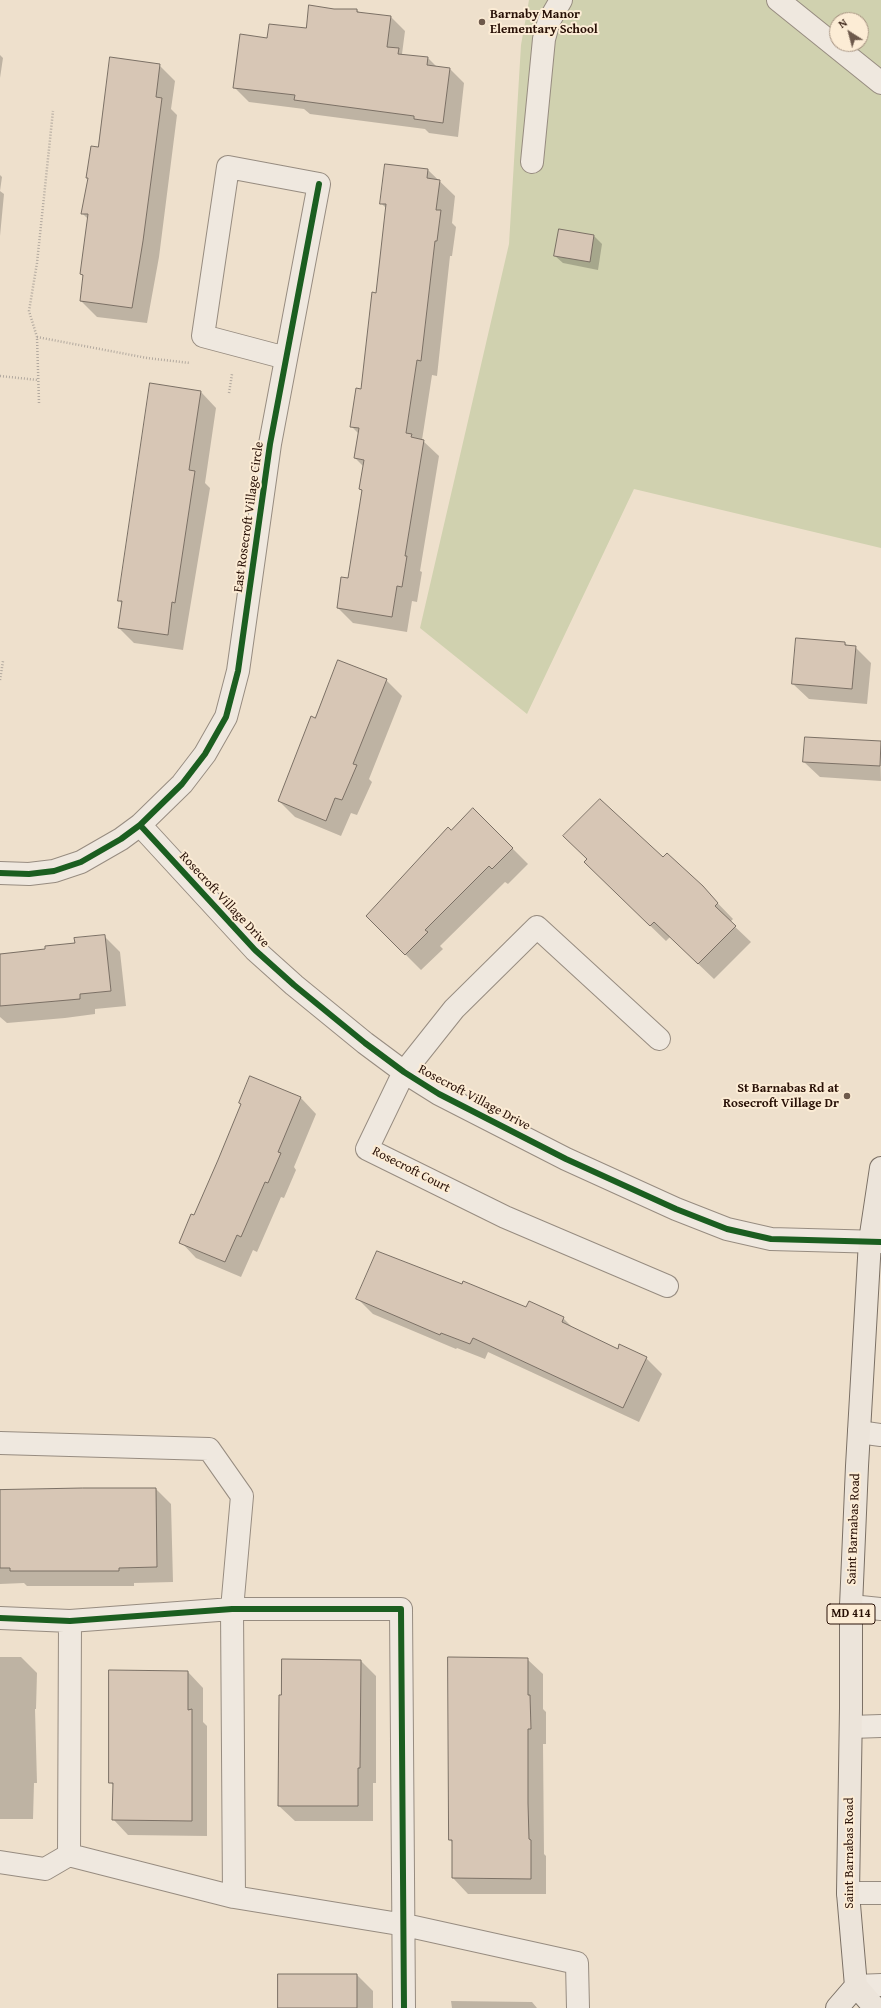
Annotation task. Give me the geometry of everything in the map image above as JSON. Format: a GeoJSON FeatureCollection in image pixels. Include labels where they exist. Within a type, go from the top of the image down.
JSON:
{"type":"FeatureCollection","features":[{"type":"Feature","properties":{"kind":"main road","name":"Saint Barnabas Road"},"geometry":{"type":"LineString","coordinates":[[856,1986],[848,1893],[851,1727],[851,1606],[859,1432],[881,1168]]}},
{"type":"Feature","properties":{"kind":"main road"},"geometry":{"type":"LineString","coordinates":[[837,2008],[856,1986],[875,2008]]}},
{"type":"Feature","properties":{"kind":"street"},"geometry":{"type":"LineString","coordinates":[[532,162],[544,39],[549,21],[561,0]]}},
{"type":"Feature","properties":{"kind":"street"},"geometry":{"type":"LineString","coordinates":[[778,0],[881,83]]}},
{"type":"Feature","properties":{"kind":"street","name":"East Rosecroft Village Circle"},"geometry":{"type":"LineString","coordinates":[[0,873],[29,874],[54,871],[81,862],[121,839],[140,825],[182,784],[205,754],[226,717],[238,671],[270,444],[319,184],[228,167],[203,336],[286,358]]}},
{"type":"Feature","properties":{"kind":"street","name":"Rosecroft Village Drive"},"geometry":{"type":"LineString","coordinates":[[140,825],[255,950],[340,1024],[404,1072],[439,1094],[566,1159],[676,1209],[727,1229],[771,1239],[876,1242]]}},
{"type":"Feature","properties":{"kind":"street","name":"Rosecroft Court"},"geometry":{"type":"LineString","coordinates":[[659,1039],[537,927],[454,1008],[404,1072],[368,1149],[505,1217],[666,1286]]}},
{"type":"Feature","properties":{"kind":"street"},"geometry":{"type":"LineString","coordinates":[[859,1432],[881,1435]]}},
{"type":"Feature","properties":{"kind":"street"},"geometry":{"type":"LineString","coordinates":[[0,1444],[209,1448],[242,1496],[232,1609],[234,1897]]}},
{"type":"Feature","properties":{"kind":"street"},"geometry":{"type":"LineString","coordinates":[[851,1606],[881,1609]]}},
{"type":"Feature","properties":{"kind":"street"},"geometry":{"type":"LineString","coordinates":[[0,1618],[70,1621],[232,1609],[401,1609],[405,1925],[404,2008]]}},
{"type":"Feature","properties":{"kind":"street"},"geometry":{"type":"LineString","coordinates":[[69,1855],[70,1621]]}},
{"type":"Feature","properties":{"kind":"street"},"geometry":{"type":"LineString","coordinates":[[851,1727],[881,1726]]}},
{"type":"Feature","properties":{"kind":"street"},"geometry":{"type":"LineString","coordinates":[[0,1862],[45,1869],[69,1855],[234,1897],[405,1925],[577,1963],[578,2008]]}},
{"type":"Feature","properties":{"kind":"street"},"geometry":{"type":"LineString","coordinates":[[848,1893],[881,1893]]}},
{"type":"Feature","properties":{"kind":"street"},"geometry":{"type":"LineString","coordinates":[[856,1986],[881,1985]]}},
{"type":"Feature","properties":{"kind":"path"},"geometry":{"type":"LineString","coordinates":[[39,403],[36,337],[29,311],[37,263],[53,111]]}},
{"type":"Feature","properties":{"kind":"path"},"geometry":{"type":"LineString","coordinates":[[36,337],[147,358],[195,363]]}},
{"type":"Feature","properties":{"kind":"path"},"geometry":{"type":"LineString","coordinates":[[229,393],[232,367]]}},
{"type":"Feature","properties":{"kind":"path"},"geometry":{"type":"LineString","coordinates":[[0,376],[38,380]]}},
{"type":"Feature","properties":{"kind":"path"},"geometry":{"type":"LineString","coordinates":[[0,680],[3,661]]}},
{"type":"Feature","properties":{"kind":"green space"},"geometry":{"type":"Polygon","coordinates":[[[529,0],[881,0],[881,548],[634,489],[527,714],[420,628],[509,244],[521,45],[529,0]]]}},
{"type":"Feature","properties":{"kind":"building"},"geometry":{"type":"Polygon","coordinates":[[[309,5],[334,9],[357,9],[357,12],[391,16],[387,47],[399,48],[398,54],[428,57],[427,65],[450,68],[443,123],[414,119],[414,116],[294,100],[295,95],[233,88],[240,34],[267,38],[269,24],[306,28],[309,5]]]}},
{"type":"Feature","properties":{"kind":"building"},"geometry":{"type":"Polygon","coordinates":[[[110,57],[160,64],[156,97],[162,98],[143,241],[132,308],[80,301],[83,275],[80,274],[88,214],[81,214],[88,178],[86,178],[91,146],[98,147],[110,57]]]}},
{"type":"Feature","properties":{"kind":"building"},"geometry":{"type":"Polygon","coordinates":[[[385,164],[428,169],[427,178],[440,180],[436,210],[441,210],[437,241],[435,241],[421,361],[417,360],[406,433],[412,434],[411,437],[424,440],[405,556],[407,556],[402,587],[397,586],[392,617],[337,608],[341,577],[348,578],[362,490],[359,489],[364,460],[354,458],[359,428],[350,427],[356,388],[361,389],[372,292],[376,293],[386,204],[380,204],[385,164]]]}},
{"type":"Feature","properties":{"kind":"building"},"geometry":{"type":"Polygon","coordinates":[[[559,229],[594,235],[590,262],[554,256],[559,229]]]}},
{"type":"Feature","properties":{"kind":"building"},"geometry":{"type":"Polygon","coordinates":[[[150,383],[201,391],[189,470],[195,471],[175,603],[172,602],[168,635],[118,628],[122,601],[118,601],[150,383]]]}},
{"type":"Feature","properties":{"kind":"building"},"geometry":{"type":"Polygon","coordinates":[[[796,638],[845,642],[845,645],[856,646],[852,689],[792,684],[796,638]]]}},
{"type":"Feature","properties":{"kind":"building"},"geometry":{"type":"Polygon","coordinates":[[[338,660],[387,679],[353,764],[357,765],[342,800],[335,798],[326,821],[278,801],[311,716],[315,718],[338,660]]]}},
{"type":"Feature","properties":{"kind":"building"},"geometry":{"type":"Polygon","coordinates":[[[805,737],[881,741],[880,766],[803,762],[805,737]]]}},
{"type":"Feature","properties":{"kind":"building"},"geometry":{"type":"Polygon","coordinates":[[[600,799],[663,857],[667,853],[703,886],[718,903],[715,906],[736,926],[698,964],[654,922],[650,926],[584,862],[587,859],[563,836],[600,799]]]}},
{"type":"Feature","properties":{"kind":"building"},"geometry":{"type":"Polygon","coordinates":[[[473,808],[513,848],[492,869],[489,866],[425,930],[428,932],[405,955],[366,916],[448,827],[451,830],[473,808]]]}},
{"type":"Feature","properties":{"kind":"building"},"geometry":{"type":"Polygon","coordinates":[[[105,935],[111,991],[80,994],[80,999],[0,1006],[0,954],[45,949],[45,946],[75,943],[74,938],[105,935]]]}},
{"type":"Feature","properties":{"kind":"building"},"geometry":{"type":"Polygon","coordinates":[[[250,1076],[301,1097],[278,1152],[281,1153],[268,1183],[265,1182],[241,1237],[237,1235],[225,1262],[179,1243],[191,1214],[194,1215],[218,1160],[241,1104],[239,1103],[250,1076]]]}},
{"type":"Feature","properties":{"kind":"building"},"geometry":{"type":"Polygon","coordinates":[[[377,1251],[462,1284],[463,1281],[526,1307],[529,1301],[564,1317],[562,1322],[618,1349],[619,1344],[647,1357],[623,1408],[473,1338],[470,1344],[441,1333],[440,1335],[356,1299],[377,1251]]]}},
{"type":"Feature","properties":{"kind":"building"},"geometry":{"type":"Polygon","coordinates":[[[156,1488],[157,1567],[119,1568],[119,1571],[10,1571],[10,1568],[0,1568],[0,1490],[156,1488]]]}},
{"type":"Feature","properties":{"kind":"building"},"geometry":{"type":"Polygon","coordinates":[[[448,1657],[528,1658],[528,1695],[530,1695],[531,1729],[528,1729],[528,1803],[529,1839],[531,1840],[531,1879],[452,1878],[452,1840],[449,1840],[448,1657]]]}},
{"type":"Feature","properties":{"kind":"building"},"geometry":{"type":"Polygon","coordinates":[[[282,1659],[361,1660],[360,1768],[358,1768],[358,1806],[278,1806],[279,1695],[281,1695],[282,1659]]]}},
{"type":"Feature","properties":{"kind":"building"},"geometry":{"type":"Polygon","coordinates":[[[109,1670],[188,1671],[188,1710],[192,1709],[192,1821],[112,1820],[113,1783],[109,1783],[109,1670]]]}},
{"type":"Feature","properties":{"kind":"building"},"geometry":{"type":"Polygon","coordinates":[[[278,1974],[357,1974],[357,2008],[278,2008],[278,1974]]]}},
{"type":"Feature","properties":{"kind":"cycle path"},"geometry":{"type":"LineString","coordinates":[[0,873],[29,874],[54,871],[81,862],[121,839],[140,825],[182,784],[205,754],[226,717],[238,671],[270,444],[319,184]]}},
{"type":"Feature","properties":{"kind":"cycle path"},"geometry":{"type":"LineString","coordinates":[[140,825],[255,950],[294,985],[365,1043],[404,1072],[439,1094],[566,1159],[676,1209],[727,1229],[771,1239],[881,1242]]}},
{"type":"Feature","properties":{"kind":"cycle path"},"geometry":{"type":"LineString","coordinates":[[0,1618],[70,1621],[232,1609],[401,1609],[404,2008]]}},
{"type":"Feature","properties":{"kind":"place","name":"Barnaby Manor Elementary School"},"geometry":{"type":"Point","coordinates":[482,22]}},
{"type":"Feature","properties":{"kind":"place","name":"St Barnabas Rd at Rosecroft Village Dr"},"geometry":{"type":"Point","coordinates":[847,1096]}}]}
